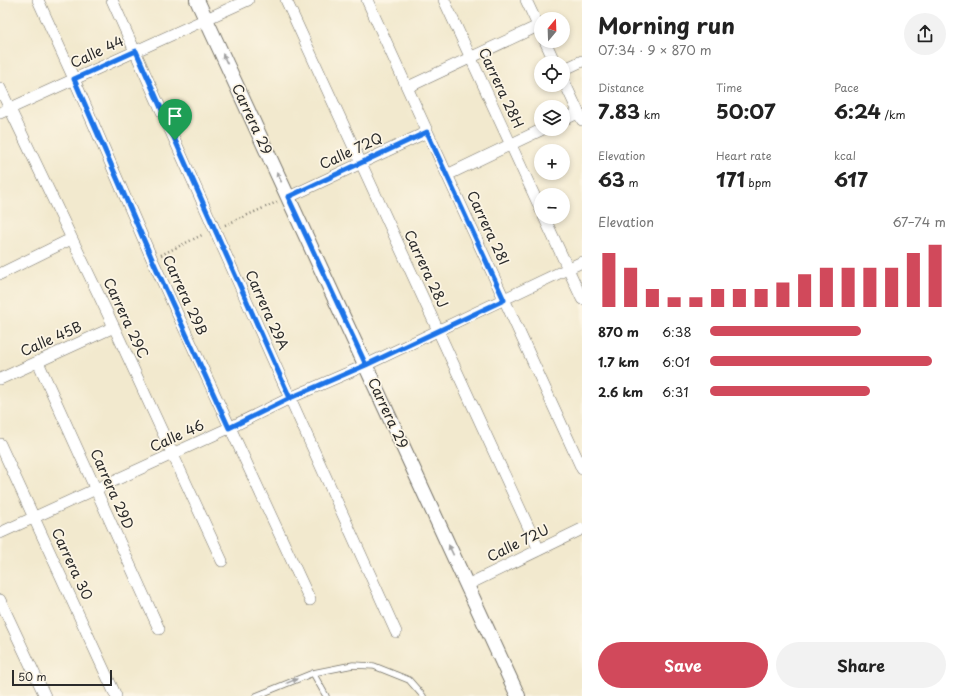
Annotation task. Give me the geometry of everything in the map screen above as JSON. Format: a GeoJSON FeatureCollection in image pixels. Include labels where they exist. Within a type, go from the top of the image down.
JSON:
{"type":"FeatureCollection","features":[{"type":"Feature","properties":{"kind":"street","name":"Carrera 29B"},"geometry":{"type":"LineString","coordinates":[[38,0],[152,259],[310,600]]}},
{"type":"Feature","properties":{"kind":"street","name":"Carrera 29A"},"geometry":{"type":"LineString","coordinates":[[112,0],[396,632]]}},
{"type":"Feature","properties":{"kind":"street","name":"Carrera 29"},"geometry":{"type":"LineString","coordinates":[[197,0],[518,696]]}},
{"type":"Feature","properties":{"kind":"street","name":"Calle 44"},"geometry":{"type":"LineString","coordinates":[[5,111],[248,0]]}},
{"type":"Feature","properties":{"kind":"street","name":"Carrera 28J"},"geometry":{"type":"LineString","coordinates":[[286,0],[539,550]]}},
{"type":"Feature","properties":{"kind":"street","name":"Carrera 28I"},"geometry":{"type":"LineString","coordinates":[[367,0],[582,469]]}},
{"type":"Feature","properties":{"kind":"street","name":"Carrera 28H"},"geometry":{"type":"LineString","coordinates":[[444,0],[534,195]]}},
{"type":"Feature","properties":{"kind":"street"},"geometry":{"type":"LineString","coordinates":[[526,0],[534,17]]}},
{"type":"Feature","properties":{"kind":"street"},"geometry":{"type":"LineString","coordinates":[[408,87],[534,32]]}},
{"type":"Feature","properties":{"kind":"street"},"geometry":{"type":"LineString","coordinates":[[570,67],[582,61]]}},
{"type":"Feature","properties":{"kind":"street","name":"Carrera 29C"},"geometry":{"type":"LineString","coordinates":[[0,88],[5,111],[71,239],[114,327],[222,561]]}},
{"type":"Feature","properties":{"kind":"street"},"geometry":{"type":"LineString","coordinates":[[569,92],[580,117],[570,119]]}},
{"type":"Feature","properties":{"kind":"street","name":"Calle 72Q"},"geometry":{"type":"LineString","coordinates":[[288,197],[427,132]]}},
{"type":"Feature","properties":{"kind":"street"},"geometry":{"type":"LineString","coordinates":[[447,175],[534,133]]}},
{"type":"Feature","properties":{"kind":"street"},"geometry":{"type":"LineString","coordinates":[[547,224],[582,299]]}},
{"type":"Feature","properties":{"kind":"street"},"geometry":{"type":"LineString","coordinates":[[0,261],[2,273],[71,239]]}},
{"type":"Feature","properties":{"kind":"street","name":"Calle 46"},"geometry":{"type":"LineString","coordinates":[[0,533],[229,428],[290,398],[366,365],[582,262]]}},
{"type":"Feature","properties":{"kind":"street","name":"Calle 45B"},"geometry":{"type":"LineString","coordinates":[[0,379],[114,327]]}},
{"type":"Feature","properties":{"kind":"street","name":"Carrera 29D"},"geometry":{"type":"LineString","coordinates":[[38,362],[159,629]]}},
{"type":"Feature","properties":{"kind":"street","name":"Carrera 30"},"geometry":{"type":"LineString","coordinates":[[0,444],[116,696]]}},
{"type":"Feature","properties":{"kind":"street","name":"Calle 72U"},"geometry":{"type":"LineString","coordinates":[[467,585],[582,529]]}},
{"type":"Feature","properties":{"kind":"street"},"geometry":{"type":"LineString","coordinates":[[0,600],[45,696]]}},
{"type":"Feature","properties":{"kind":"lane"},"geometry":{"type":"LineString","coordinates":[[257,696],[313,673],[353,665],[374,666],[409,680],[423,696]]}},
{"type":"Feature","properties":{"kind":"lane"},"geometry":{"type":"LineString","coordinates":[[313,673],[326,696]]}},
{"type":"Feature","properties":{"kind":"route"},"geometry":{"type":"LineString","coordinates":[[175,140],[136,51],[74,79],[152,259],[229,428],[290,398],[366,365],[504,300],[427,132],[288,197],[366,365],[328,381],[290,398],[175,140]]}}]}
